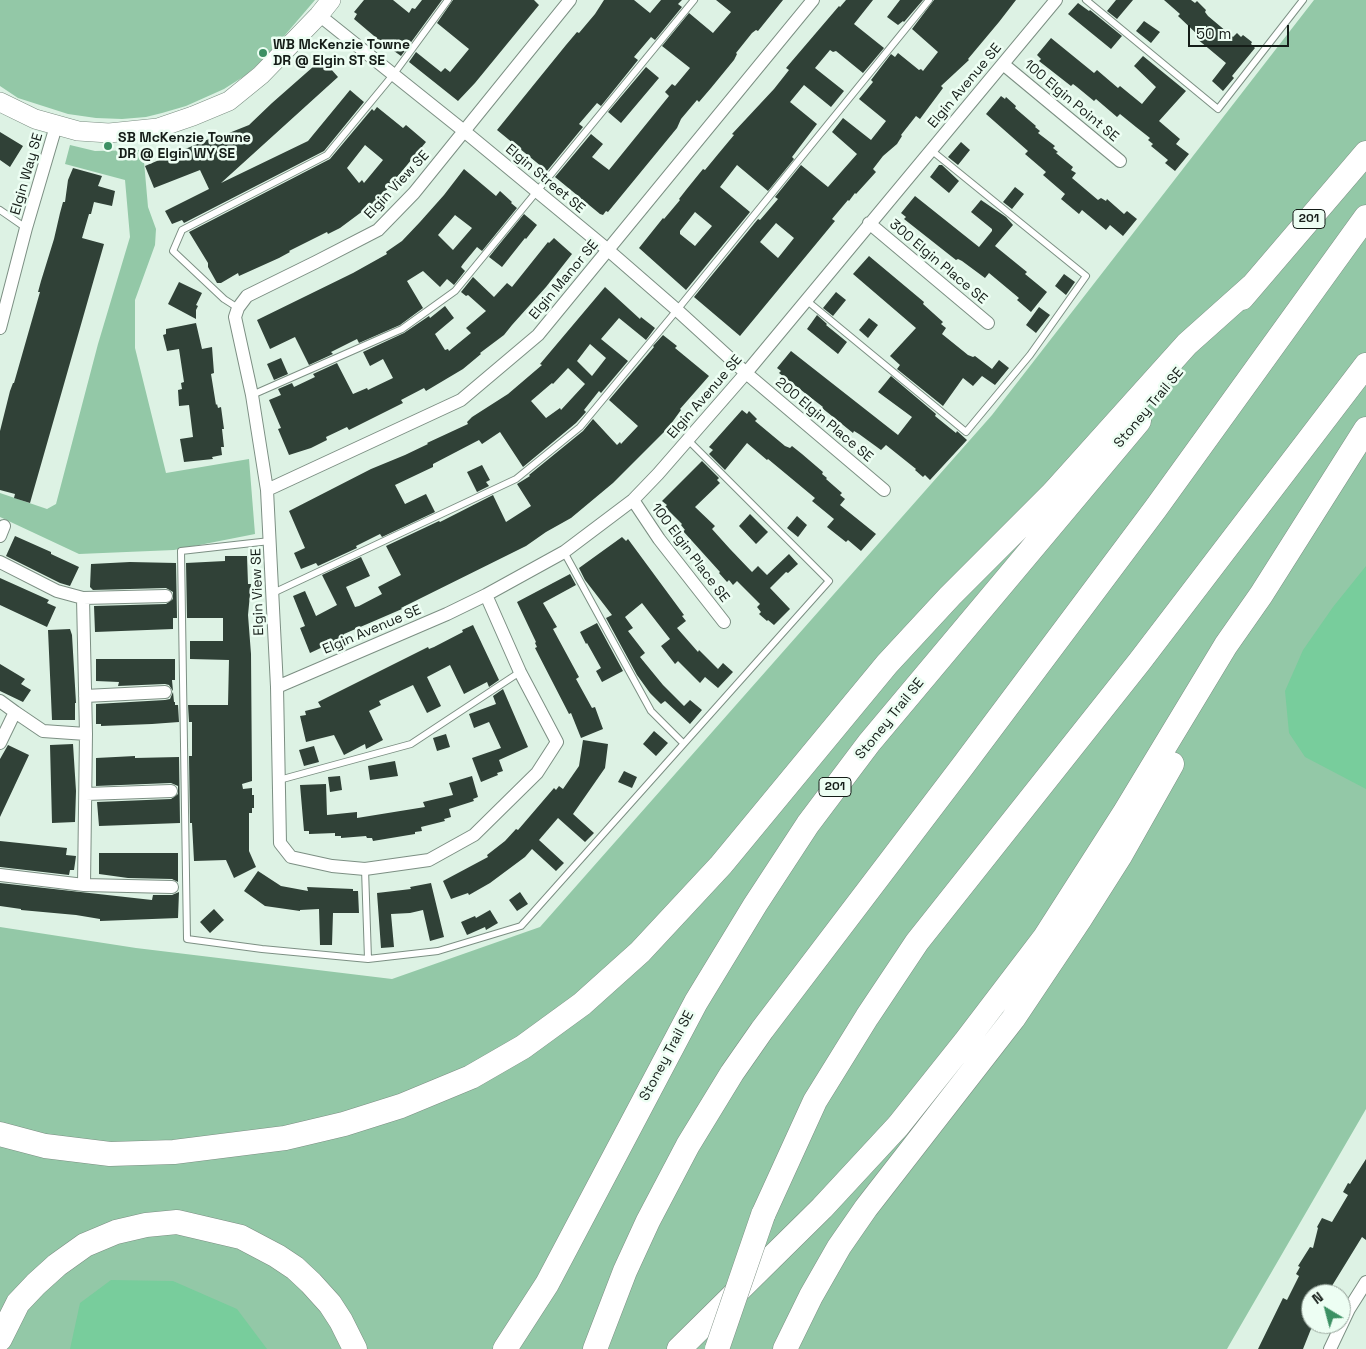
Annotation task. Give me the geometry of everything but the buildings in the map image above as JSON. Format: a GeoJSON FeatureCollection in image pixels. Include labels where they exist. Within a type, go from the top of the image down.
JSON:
{"type":"FeatureCollection","features":[{"type":"Feature","properties":{"kind":"highway","name":"Stoney Trail SE"},"geometry":{"type":"LineString","coordinates":[[505,1349],[560,1261],[696,1002],[755,905],[808,824],[869,743],[1252,286],[1366,153]]}},
{"type":"Feature","properties":{"kind":"highway"},"geometry":{"type":"LineString","coordinates":[[595,1349],[625,1271],[648,1221],[688,1145],[732,1073],[778,1009],[1156,508],[1366,217]]}},
{"type":"Feature","properties":{"kind":"highway"},"geometry":{"type":"LineString","coordinates":[[0,1134],[45,1146],[110,1154],[174,1152],[285,1138],[344,1124],[401,1106],[471,1077],[523,1046],[582,1004],[640,952],[721,865],[887,664],[950,596],[1053,493],[1187,344],[1252,286]]}},
{"type":"Feature","properties":{"kind":"highway"},"geometry":{"type":"LineString","coordinates":[[717,1349],[763,1215],[815,1102],[867,1017],[917,942],[1140,661],[1366,365]]}},
{"type":"Feature","properties":{"kind":"highway"},"geometry":{"type":"LineString","coordinates":[[679,1349],[816,1214],[909,1113],[1045,937],[1125,812],[1226,645],[1261,595],[1363,437]]}},
{"type":"Feature","properties":{"kind":"highway"},"geometry":{"type":"LineString","coordinates":[[784,1349],[839,1247],[866,1208],[1013,1019],[1120,856],[1210,699],[1261,595]]}},
{"type":"Feature","properties":{"kind":"highway"},"geometry":{"type":"LineString","coordinates":[[0,1339],[18,1303],[57,1265],[85,1245],[116,1232],[146,1225],[177,1222],[241,1237],[295,1268],[330,1304],[355,1349]]}},
{"type":"Feature","properties":{"kind":"street"},"geometry":{"type":"LineString","coordinates":[[0,102],[35,119],[78,131],[109,133],[149,129],[193,116],[229,101],[261,75],[331,0]]}},
{"type":"Feature","properties":{"kind":"street","name":"Elgin View SE"},"geometry":{"type":"LineString","coordinates":[[486,595],[520,672],[556,742],[537,773],[474,835],[429,860],[365,870],[332,866],[292,857],[280,843],[274,593],[267,490],[252,395],[235,316],[238,308],[247,296],[378,230],[414,192],[570,0]]}},
{"type":"Feature","properties":{"kind":"street","name":"Elgin Manor SE"},"geometry":{"type":"LineString","coordinates":[[267,490],[462,400],[538,335],[813,0]]}},
{"type":"Feature","properties":{"kind":"street","name":"Elgin Avenue SE"},"geometry":{"type":"LineString","coordinates":[[277,687],[447,614],[486,595],[564,552],[633,500],[746,373],[930,149],[1056,0]]}},
{"type":"Feature","properties":{"kind":"street","name":"Elgin Street SE"},"geometry":{"type":"LineString","coordinates":[[319,15],[608,250],[746,373]]}},
{"type":"Feature","properties":{"kind":"street","name":"100 Elgin Point SE"},"geometry":{"type":"LineString","coordinates":[[1003,64],[1120,161]]}},
{"type":"Feature","properties":{"kind":"street","name":"Elgin Way SE"},"geometry":{"type":"LineString","coordinates":[[1,320],[56,126]]}},
{"type":"Feature","properties":{"kind":"street","name":"300 Elgin Place SE"},"geometry":{"type":"LineString","coordinates":[[869,223],[988,323]]}},
{"type":"Feature","properties":{"kind":"street","name":"200 Elgin Place SE"},"geometry":{"type":"LineString","coordinates":[[746,373],[884,490]]}},
{"type":"Feature","properties":{"kind":"street","name":"100 Elgin Place SE"},"geometry":{"type":"LineString","coordinates":[[633,500],[659,539],[724,622]]}},
{"type":"Feature","properties":{"kind":"street"},"geometry":{"type":"LineString","coordinates":[[0,562],[57,590],[83,598],[166,596]]}},
{"type":"Feature","properties":{"kind":"street"},"geometry":{"type":"LineString","coordinates":[[83,598],[86,734],[84,885]]}},
{"type":"Feature","properties":{"kind":"street"},"geometry":{"type":"LineString","coordinates":[[85,696],[165,692]]}},
{"type":"Feature","properties":{"kind":"street"},"geometry":{"type":"LineString","coordinates":[[0,701],[43,731],[86,734]]}},
{"type":"Feature","properties":{"kind":"street"},"geometry":{"type":"LineString","coordinates":[[0,743],[15,712]]}},
{"type":"Feature","properties":{"kind":"street"},"geometry":{"type":"LineString","coordinates":[[86,794],[171,791]]}},
{"type":"Feature","properties":{"kind":"street"},"geometry":{"type":"LineString","coordinates":[[0,875],[84,885],[172,888]]}},
{"type":"Feature","properties":{"kind":"street"},"geometry":{"type":"LineString","coordinates":[[1330,1349],[1349,1309],[1366,1282]]}},
{"type":"Feature","properties":{"kind":"lane"},"geometry":{"type":"LineString","coordinates":[[238,308],[224,299],[172,251],[182,230],[327,155],[393,75],[448,0]]}},
{"type":"Feature","properties":{"kind":"lane"},"geometry":{"type":"LineString","coordinates":[[252,395],[402,329],[455,291],[694,0]]}},
{"type":"Feature","properties":{"kind":"lane"},"geometry":{"type":"LineString","coordinates":[[274,593],[516,480],[580,427],[929,0]]}},
{"type":"Feature","properties":{"kind":"lane"},"geometry":{"type":"LineString","coordinates":[[1086,0],[1218,109],[1303,0]]}},
{"type":"Feature","properties":{"kind":"lane"},"geometry":{"type":"LineString","coordinates":[[806,300],[966,432],[1030,355],[1086,276],[930,149]]}},
{"type":"Feature","properties":{"kind":"lane"},"geometry":{"type":"LineString","coordinates":[[0,210],[26,228]]}},
{"type":"Feature","properties":{"kind":"lane"},"geometry":{"type":"LineString","coordinates":[[271,540],[181,551],[186,938],[262,949],[368,959],[438,952],[521,926],[829,581],[688,440]]}},
{"type":"Feature","properties":{"kind":"lane"},"geometry":{"type":"LineString","coordinates":[[564,552],[651,711],[683,743]]}},
{"type":"Feature","properties":{"kind":"lane"},"geometry":{"type":"LineString","coordinates":[[279,780],[411,744],[520,672]]}},
{"type":"Feature","properties":{"kind":"lane"},"geometry":{"type":"LineString","coordinates":[[365,870],[368,959]]}},
{"type":"Feature","properties":{"kind":"shaded area"},"geometry":{"type":"Polygon","coordinates":[[[0,0],[315,0],[268,55],[246,75],[224,89],[186,106],[146,117],[122,119],[68,114],[18,98],[0,86],[0,0]]]}},
{"type":"Feature","properties":{"kind":"shaded area"},"geometry":{"type":"Polygon","coordinates":[[[1314,0],[1366,0],[1366,1109],[1227,1349],[0,1349],[0,927],[136,948],[392,979],[540,927],[992,415],[1314,0]]]}},
{"type":"Feature","properties":{"kind":"shaded area"},"geometry":{"type":"Polygon","coordinates":[[[70,145],[95,151],[143,150],[148,207],[156,229],[155,245],[135,300],[135,348],[166,473],[249,459],[255,534],[174,550],[79,554],[0,517],[0,493],[47,509],[56,504],[98,344],[130,237],[125,180],[65,164],[70,145]]]}},
{"type":"Feature","properties":{"kind":"shaded area"},"geometry":{"type":"Polygon","coordinates":[[[1366,566],[1366,789],[1305,757],[1289,733],[1285,691],[1303,650],[1333,607],[1366,566]]]}},
{"type":"Feature","properties":{"kind":"shaded area"},"geometry":{"type":"Polygon","coordinates":[[[111,1280],[173,1281],[237,1309],[267,1349],[70,1349],[80,1303],[111,1280]]]}},
{"type":"Feature","properties":{"kind":"place","name":"WB McKenzie Towne DR @ Elgin ST SE"},"geometry":{"type":"Point","coordinates":[263,53]}},
{"type":"Feature","properties":{"kind":"place","name":"SB McKenzie Towne DR @ Elgin WY SE"},"geometry":{"type":"Point","coordinates":[108,146]}}]}
